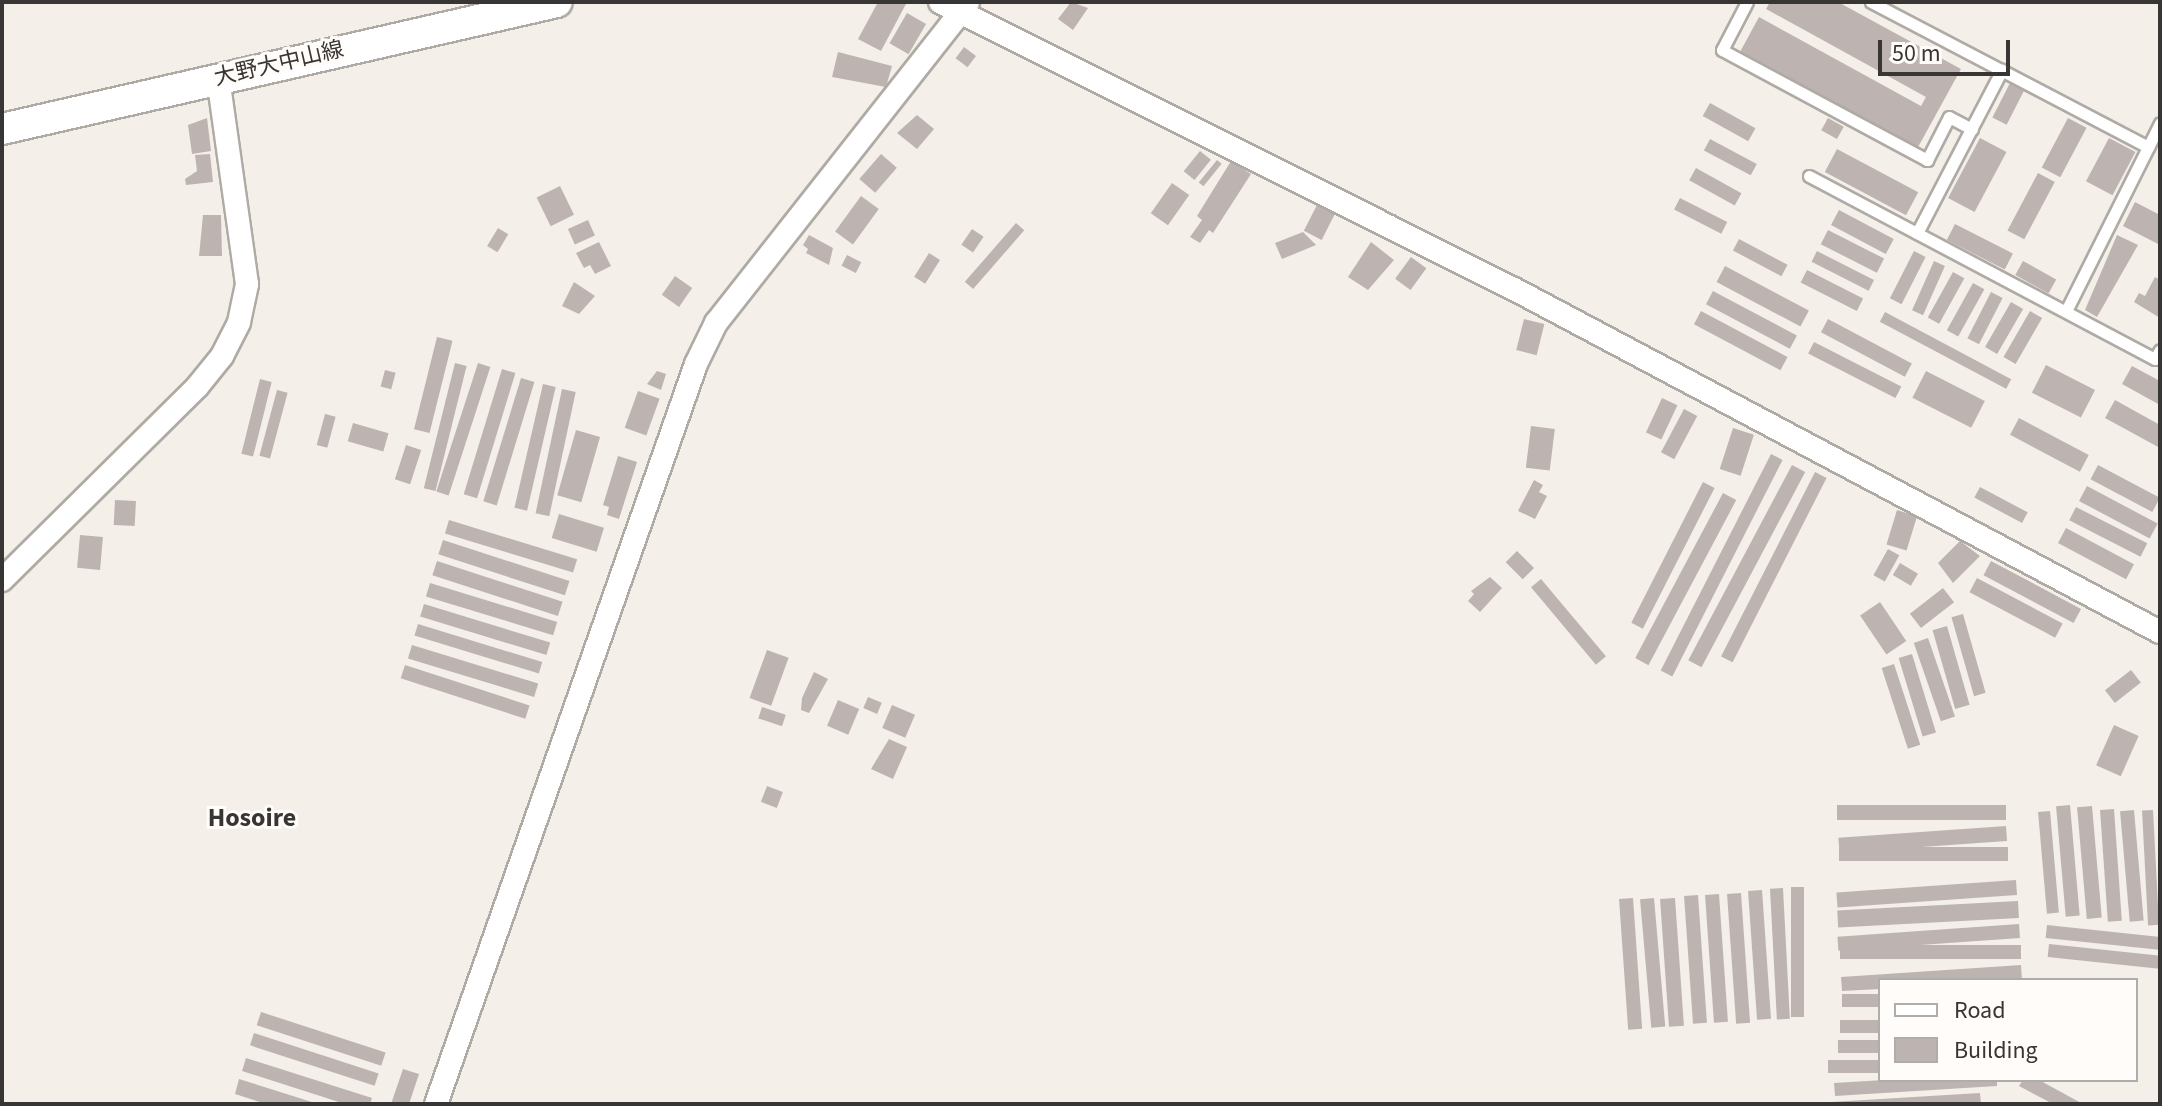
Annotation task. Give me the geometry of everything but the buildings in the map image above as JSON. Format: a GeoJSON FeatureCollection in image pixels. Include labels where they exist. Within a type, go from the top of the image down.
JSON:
{"type":"FeatureCollection","features":[{"type":"Feature","properties":{"kind":"main road","name":"大野大中山線"},"geometry":{"type":"LineString","coordinates":[[2,129],[557,2]]}},
{"type":"Feature","properties":{"kind":"street"},"geometry":{"type":"LineString","coordinates":[[436,1104],[696,364],[716,323],[956,6],[1514,289],[2160,632]]}},
{"type":"Feature","properties":{"kind":"street"},"geometry":{"type":"LineString","coordinates":[[2,580],[197,387],[222,356],[239,322],[247,284],[218,78]]}},
{"type":"Feature","properties":{"kind":"lane"},"geometry":{"type":"LineString","coordinates":[[1747,2],[1722,50],[1927,160],[1949,117],[1972,129]]}},
{"type":"Feature","properties":{"kind":"lane"},"geometry":{"type":"LineString","coordinates":[[1871,2],[2148,147]]}},
{"type":"Feature","properties":{"kind":"lane"},"geometry":{"type":"LineString","coordinates":[[1917,233],[2002,70]]}},
{"type":"Feature","properties":{"kind":"lane"},"geometry":{"type":"LineString","coordinates":[[2066,311],[2160,123]]}},
{"type":"Feature","properties":{"kind":"lane"},"geometry":{"type":"LineString","coordinates":[[1809,176],[2155,359],[2160,350]]}},
{"type":"Feature","properties":{"kind":"district","name":"Hosoire"},"geometry":{"type":"Point","coordinates":[252,818]}}]}
